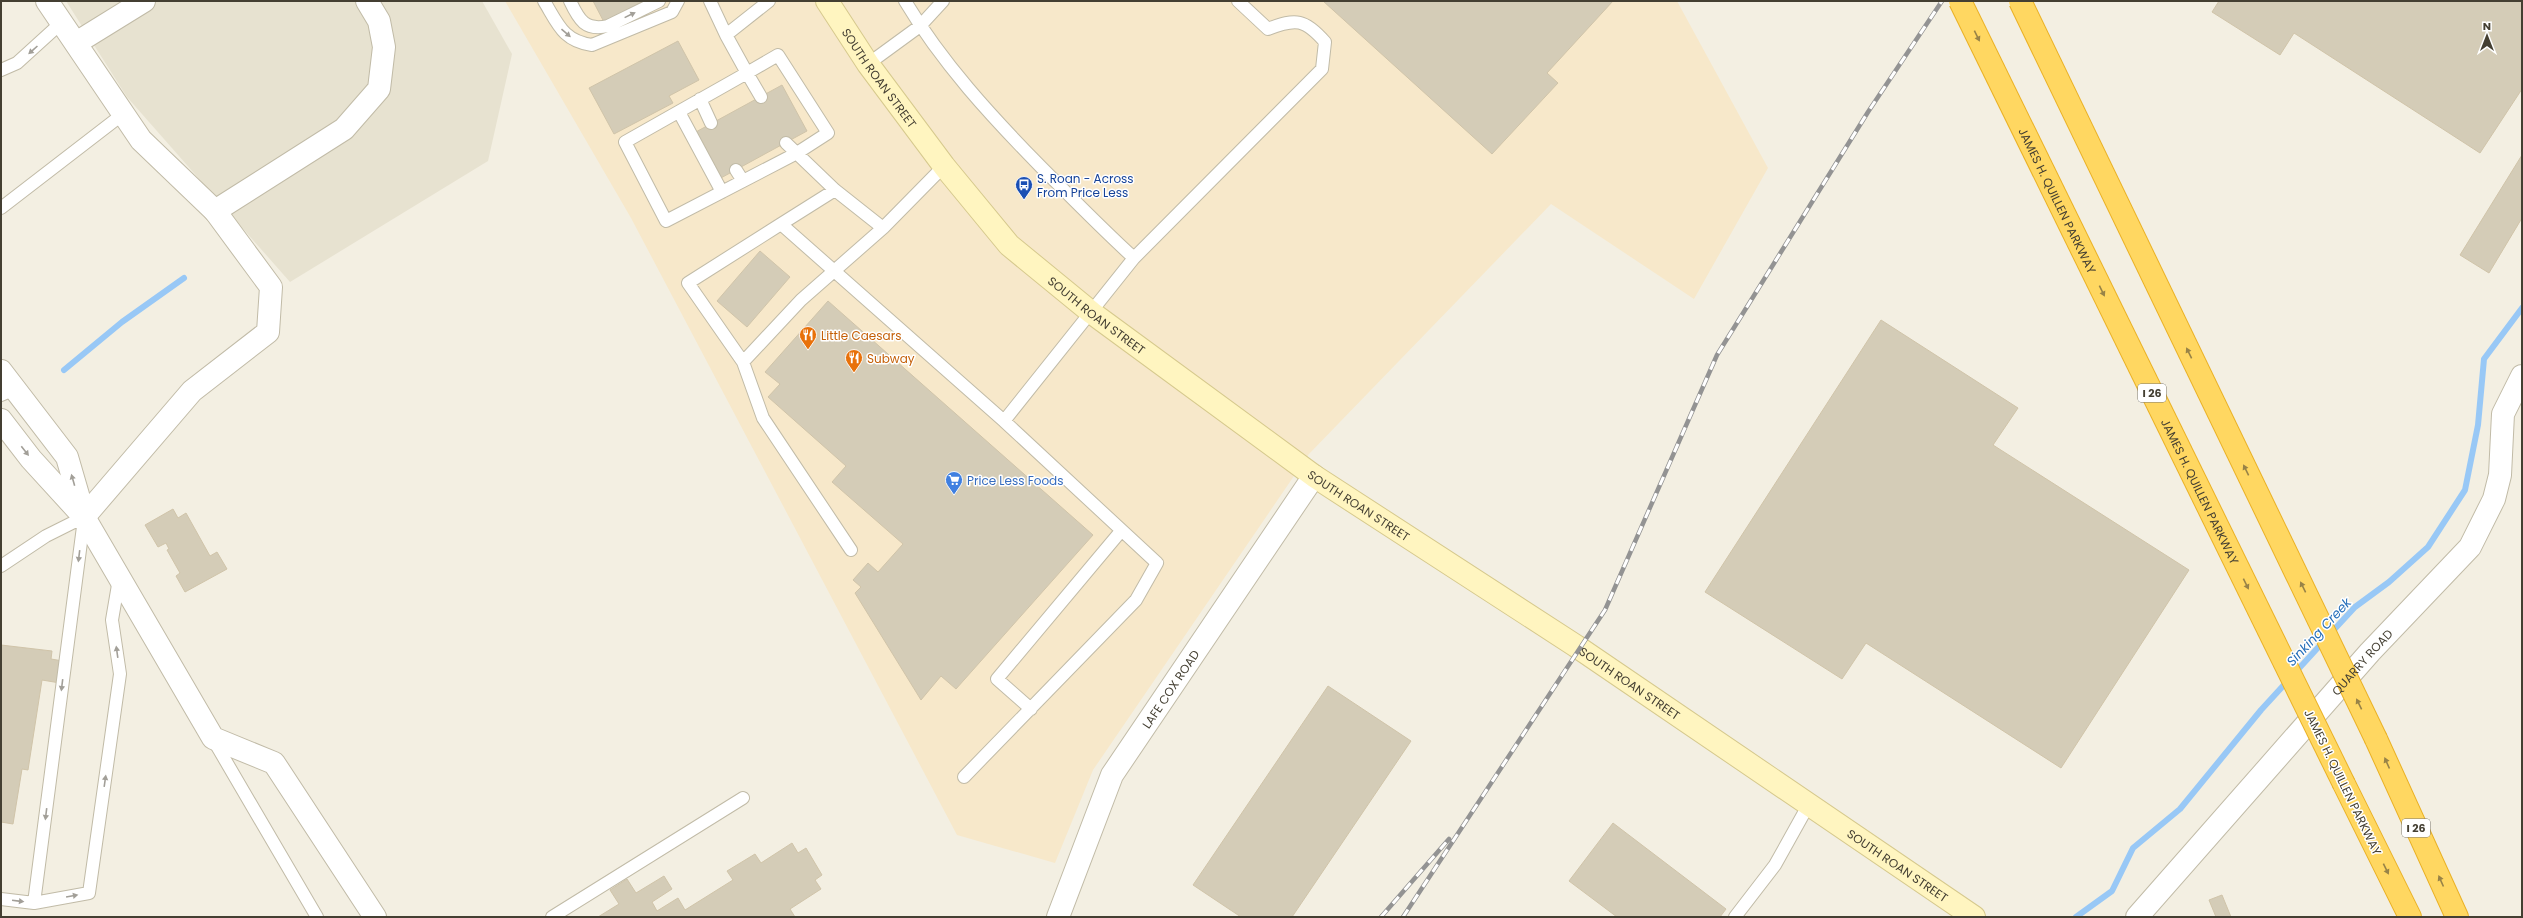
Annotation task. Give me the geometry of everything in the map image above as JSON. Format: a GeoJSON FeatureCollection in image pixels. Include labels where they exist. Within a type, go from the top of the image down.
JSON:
{"type":"FeatureCollection","features":[{"type":"Feature","properties":{"kind":"highway","name":"JAMES H. QUILLEN PARKWAY"},"geometry":{"type":"LineString","coordinates":[[1960,1],[2410,917]]}},
{"type":"Feature","properties":{"kind":"highway","name":"I 26"},"geometry":{"type":"LineString","coordinates":[[2020,1],[2376,739],[2457,917]]}},
{"type":"Feature","properties":{"kind":"main road","name":"SOUTH ROAN STREET"},"geometry":{"type":"LineString","coordinates":[[827,1],[868,64],[944,166],[1009,245],[1092,313],[1314,476],[1583,651],[1974,917]]}},
{"type":"Feature","properties":{"kind":"street"},"geometry":{"type":"LineString","coordinates":[[46,1],[141,140],[215,211],[271,287],[268,332],[192,391],[84,518]]}},
{"type":"Feature","properties":{"kind":"street"},"geometry":{"type":"LineString","coordinates":[[76,43],[144,1]]}},
{"type":"Feature","properties":{"kind":"street"},"geometry":{"type":"LineString","coordinates":[[215,211],[344,129],[378,89],[384,47],[379,21],[367,1]]}},
{"type":"Feature","properties":{"kind":"street"},"geometry":{"type":"LineString","coordinates":[[1,371],[8,392],[66,457],[84,518]]}},
{"type":"Feature","properties":{"kind":"street","name":"QUARRY ROAD"},"geometry":{"type":"LineString","coordinates":[[2137,917],[2370,652],[2470,547],[2494,499],[2500,475],[2503,414],[2522,376]]}},
{"type":"Feature","properties":{"kind":"street"},"geometry":{"type":"LineString","coordinates":[[1,420],[31,459],[84,518],[213,738],[274,763],[375,917]]}},
{"type":"Feature","properties":{"kind":"street","name":"LAFE COX ROAD"},"geometry":{"type":"LineString","coordinates":[[1058,917],[1112,775],[1314,476]]}},
{"type":"Feature","properties":{"kind":"lane"},"geometry":{"type":"LineString","coordinates":[[544,1],[563,32],[579,43],[592,45],[672,12],[678,1]]}},
{"type":"Feature","properties":{"kind":"lane"},"geometry":{"type":"LineString","coordinates":[[570,1],[579,19],[588,25],[600,28],[608,26],[659,1]]}},
{"type":"Feature","properties":{"kind":"lane"},"geometry":{"type":"LineString","coordinates":[[710,1],[726,35],[760,97]]}},
{"type":"Feature","properties":{"kind":"lane"},"geometry":{"type":"LineString","coordinates":[[726,35],[769,1]]}},
{"type":"Feature","properties":{"kind":"lane"},"geometry":{"type":"LineString","coordinates":[[905,1],[920,26],[989,114],[1103,230],[1134,258]]}},
{"type":"Feature","properties":{"kind":"lane"},"geometry":{"type":"LineString","coordinates":[[868,64],[920,26],[943,1]]}},
{"type":"Feature","properties":{"kind":"lane"},"geometry":{"type":"LineString","coordinates":[[1004,422],[1092,313],[1134,258],[1322,69],[1325,42],[1314,29],[1301,21],[1284,22],[1268,29],[1238,1]]}},
{"type":"Feature","properties":{"kind":"lane"},"geometry":{"type":"LineString","coordinates":[[1,70],[18,63],[61,23]]}},
{"type":"Feature","properties":{"kind":"lane"},"geometry":{"type":"LineString","coordinates":[[778,56],[828,133],[797,153],[666,221],[625,142],[747,73],[778,56]]}},
{"type":"Feature","properties":{"kind":"lane"},"geometry":{"type":"LineString","coordinates":[[700,99],[711,124]]}},
{"type":"Feature","properties":{"kind":"lane"},"geometry":{"type":"LineString","coordinates":[[679,112],[722,192]]}},
{"type":"Feature","properties":{"kind":"lane"},"geometry":{"type":"LineString","coordinates":[[1,208],[123,114]]}},
{"type":"Feature","properties":{"kind":"lane"},"geometry":{"type":"LineString","coordinates":[[786,143],[834,190],[883,228]]}},
{"type":"Feature","properties":{"kind":"lane"},"geometry":{"type":"LineString","coordinates":[[743,362],[801,300],[836,271],[883,228],[944,166]]}},
{"type":"Feature","properties":{"kind":"lane"},"geometry":{"type":"LineString","coordinates":[[736,170],[743,180]]}},
{"type":"Feature","properties":{"kind":"lane"},"geometry":{"type":"LineString","coordinates":[[834,190],[688,283],[743,362],[763,418],[851,550]]}},
{"type":"Feature","properties":{"kind":"lane"},"geometry":{"type":"LineString","coordinates":[[782,224],[1004,422],[1157,563],[1136,600],[964,777]]}},
{"type":"Feature","properties":{"kind":"lane"},"geometry":{"type":"LineString","coordinates":[[1,566],[46,536],[84,518]]}},
{"type":"Feature","properties":{"kind":"lane"},"geometry":{"type":"LineString","coordinates":[[34,903],[84,518]]}},
{"type":"Feature","properties":{"kind":"lane"},"geometry":{"type":"LineString","coordinates":[[1031,709],[997,679],[1121,531]]}},
{"type":"Feature","properties":{"kind":"lane"},"geometry":{"type":"LineString","coordinates":[[1,900],[34,903],[89,893],[120,674],[112,620],[119,577]]}},
{"type":"Feature","properties":{"kind":"lane"},"geometry":{"type":"LineString","coordinates":[[213,738],[317,917]]}},
{"type":"Feature","properties":{"kind":"lane"},"geometry":{"type":"LineString","coordinates":[[552,917],[743,798]]}},
{"type":"Feature","properties":{"kind":"lane"},"geometry":{"type":"LineString","coordinates":[[1735,917],[1776,865],[1809,804]]}},
{"type":"Feature","properties":{"kind":"shaded area"},"geometry":{"type":"Polygon","coordinates":[[[66,1],[482,1],[512,54],[488,161],[290,282],[127,97],[66,1]]]}},
{"type":"Feature","properties":{"kind":"shaded area"},"geometry":{"type":"Polygon","coordinates":[[[505,1],[1677,1],[1768,168],[1694,299],[1551,204],[1309,454],[1093,770],[1055,863],[957,835],[631,218],[505,1]]]}},
{"type":"Feature","properties":{"kind":"building"},"geometry":{"type":"Polygon","coordinates":[[[593,1],[651,1],[642,5],[641,2],[605,24],[593,1]]]}},
{"type":"Feature","properties":{"kind":"building"},"geometry":{"type":"Polygon","coordinates":[[[1323,1],[1613,1],[1547,73],[1558,83],[1492,154],[1323,1]]]}},
{"type":"Feature","properties":{"kind":"building"},"geometry":{"type":"Polygon","coordinates":[[[2219,1],[2522,1],[2522,89],[2480,153],[2294,33],[2280,55],[2212,12],[2219,1]]]}},
{"type":"Feature","properties":{"kind":"building"},"geometry":{"type":"Polygon","coordinates":[[[678,41],[699,80],[669,96],[673,103],[614,134],[589,88],[678,41]]]}},
{"type":"Feature","properties":{"kind":"building"},"geometry":{"type":"Polygon","coordinates":[[[782,85],[807,131],[719,179],[694,133],[782,85]]]}},
{"type":"Feature","properties":{"kind":"building"},"geometry":{"type":"Polygon","coordinates":[[[2522,155],[2522,218],[2489,273],[2460,255],[2522,155]]]}},
{"type":"Feature","properties":{"kind":"building"},"geometry":{"type":"Polygon","coordinates":[[[760,251],[790,277],[747,327],[717,301],[760,251]]]}},
{"type":"Feature","properties":{"kind":"building"},"geometry":{"type":"Polygon","coordinates":[[[828,301],[1093,535],[956,689],[941,676],[921,700],[855,593],[861,587],[853,580],[868,563],[878,572],[903,544],[832,482],[846,466],[768,397],[780,384],[765,372],[828,301]]]}},
{"type":"Feature","properties":{"kind":"building"},"geometry":{"type":"Polygon","coordinates":[[[1881,320],[2018,408],[1993,445],[2189,570],[2061,768],[1866,643],[1842,679],[1705,592],[1881,320]]]}},
{"type":"Feature","properties":{"kind":"building"},"geometry":{"type":"Polygon","coordinates":[[[173,509],[178,518],[186,513],[210,556],[217,552],[227,569],[185,592],[176,576],[180,573],[167,550],[169,549],[166,543],[158,547],[145,525],[173,509]]]}},
{"type":"Feature","properties":{"kind":"building"},"geometry":{"type":"Polygon","coordinates":[[[1,645],[52,651],[51,659],[63,661],[60,683],[42,680],[28,770],[22,769],[13,824],[1,822],[1,645]]]}},
{"type":"Feature","properties":{"kind":"building"},"geometry":{"type":"Polygon","coordinates":[[[1328,686],[1411,741],[1292,917],[1241,917],[1193,885],[1328,686]]]}},
{"type":"Feature","properties":{"kind":"building"},"geometry":{"type":"Polygon","coordinates":[[[1613,823],[1726,909],[1720,917],[1617,917],[1569,881],[1613,823]]]}},
{"type":"Feature","properties":{"kind":"building"},"geometry":{"type":"Polygon","coordinates":[[[792,843],[798,853],[806,848],[822,875],[815,880],[821,889],[790,909],[795,917],[598,917],[619,904],[610,890],[627,879],[636,893],[664,876],[672,889],[652,902],[657,911],[678,898],[685,910],[733,880],[727,871],[755,854],[761,863],[792,843]]]}},
{"type":"Feature","properties":{"kind":"building"},"geometry":{"type":"Polygon","coordinates":[[[2222,895],[2231,917],[2216,917],[2209,900],[2222,895]]]}},
{"type":"Feature","properties":{"kind":"waterway"},"geometry":{"type":"LineString","coordinates":[[64,370],[122,322],[184,278]]}},
{"type":"Feature","properties":{"kind":"waterway","name":"Sinking Creek"},"geometry":{"type":"LineString","coordinates":[[2330,634],[2355,607],[2389,582],[2428,547],[2465,490],[2478,425],[2484,359],[2522,308]]}},
{"type":"Feature","properties":{"kind":"waterway","name":"Sinking Creek"},"geometry":{"type":"LineString","coordinates":[[2076,917],[2112,891],[2133,848],[2180,809],[2261,710],[2324,641]]}},
{"type":"Feature","properties":{"kind":"railway"},"geometry":{"type":"LineString","coordinates":[[1403,917],[1605,610],[1717,355],[1868,112],[1942,1]]}},
{"type":"Feature","properties":{"kind":"railway"},"geometry":{"type":"LineString","coordinates":[[1381,917],[1449,839]]}},
{"type":"Feature","properties":{"kind":"place","name":"S. Roan - Across From Price Less"},"geometry":{"type":"Point","coordinates":[1024,200]}},
{"type":"Feature","properties":{"kind":"place","name":"Little Caesars"},"geometry":{"type":"Point","coordinates":[808,350]}},
{"type":"Feature","properties":{"kind":"place","name":"Subway"},"geometry":{"type":"Point","coordinates":[854,373]}},
{"type":"Feature","properties":{"kind":"place","name":"Price Less Foods"},"geometry":{"type":"Point","coordinates":[954,495]}}]}
